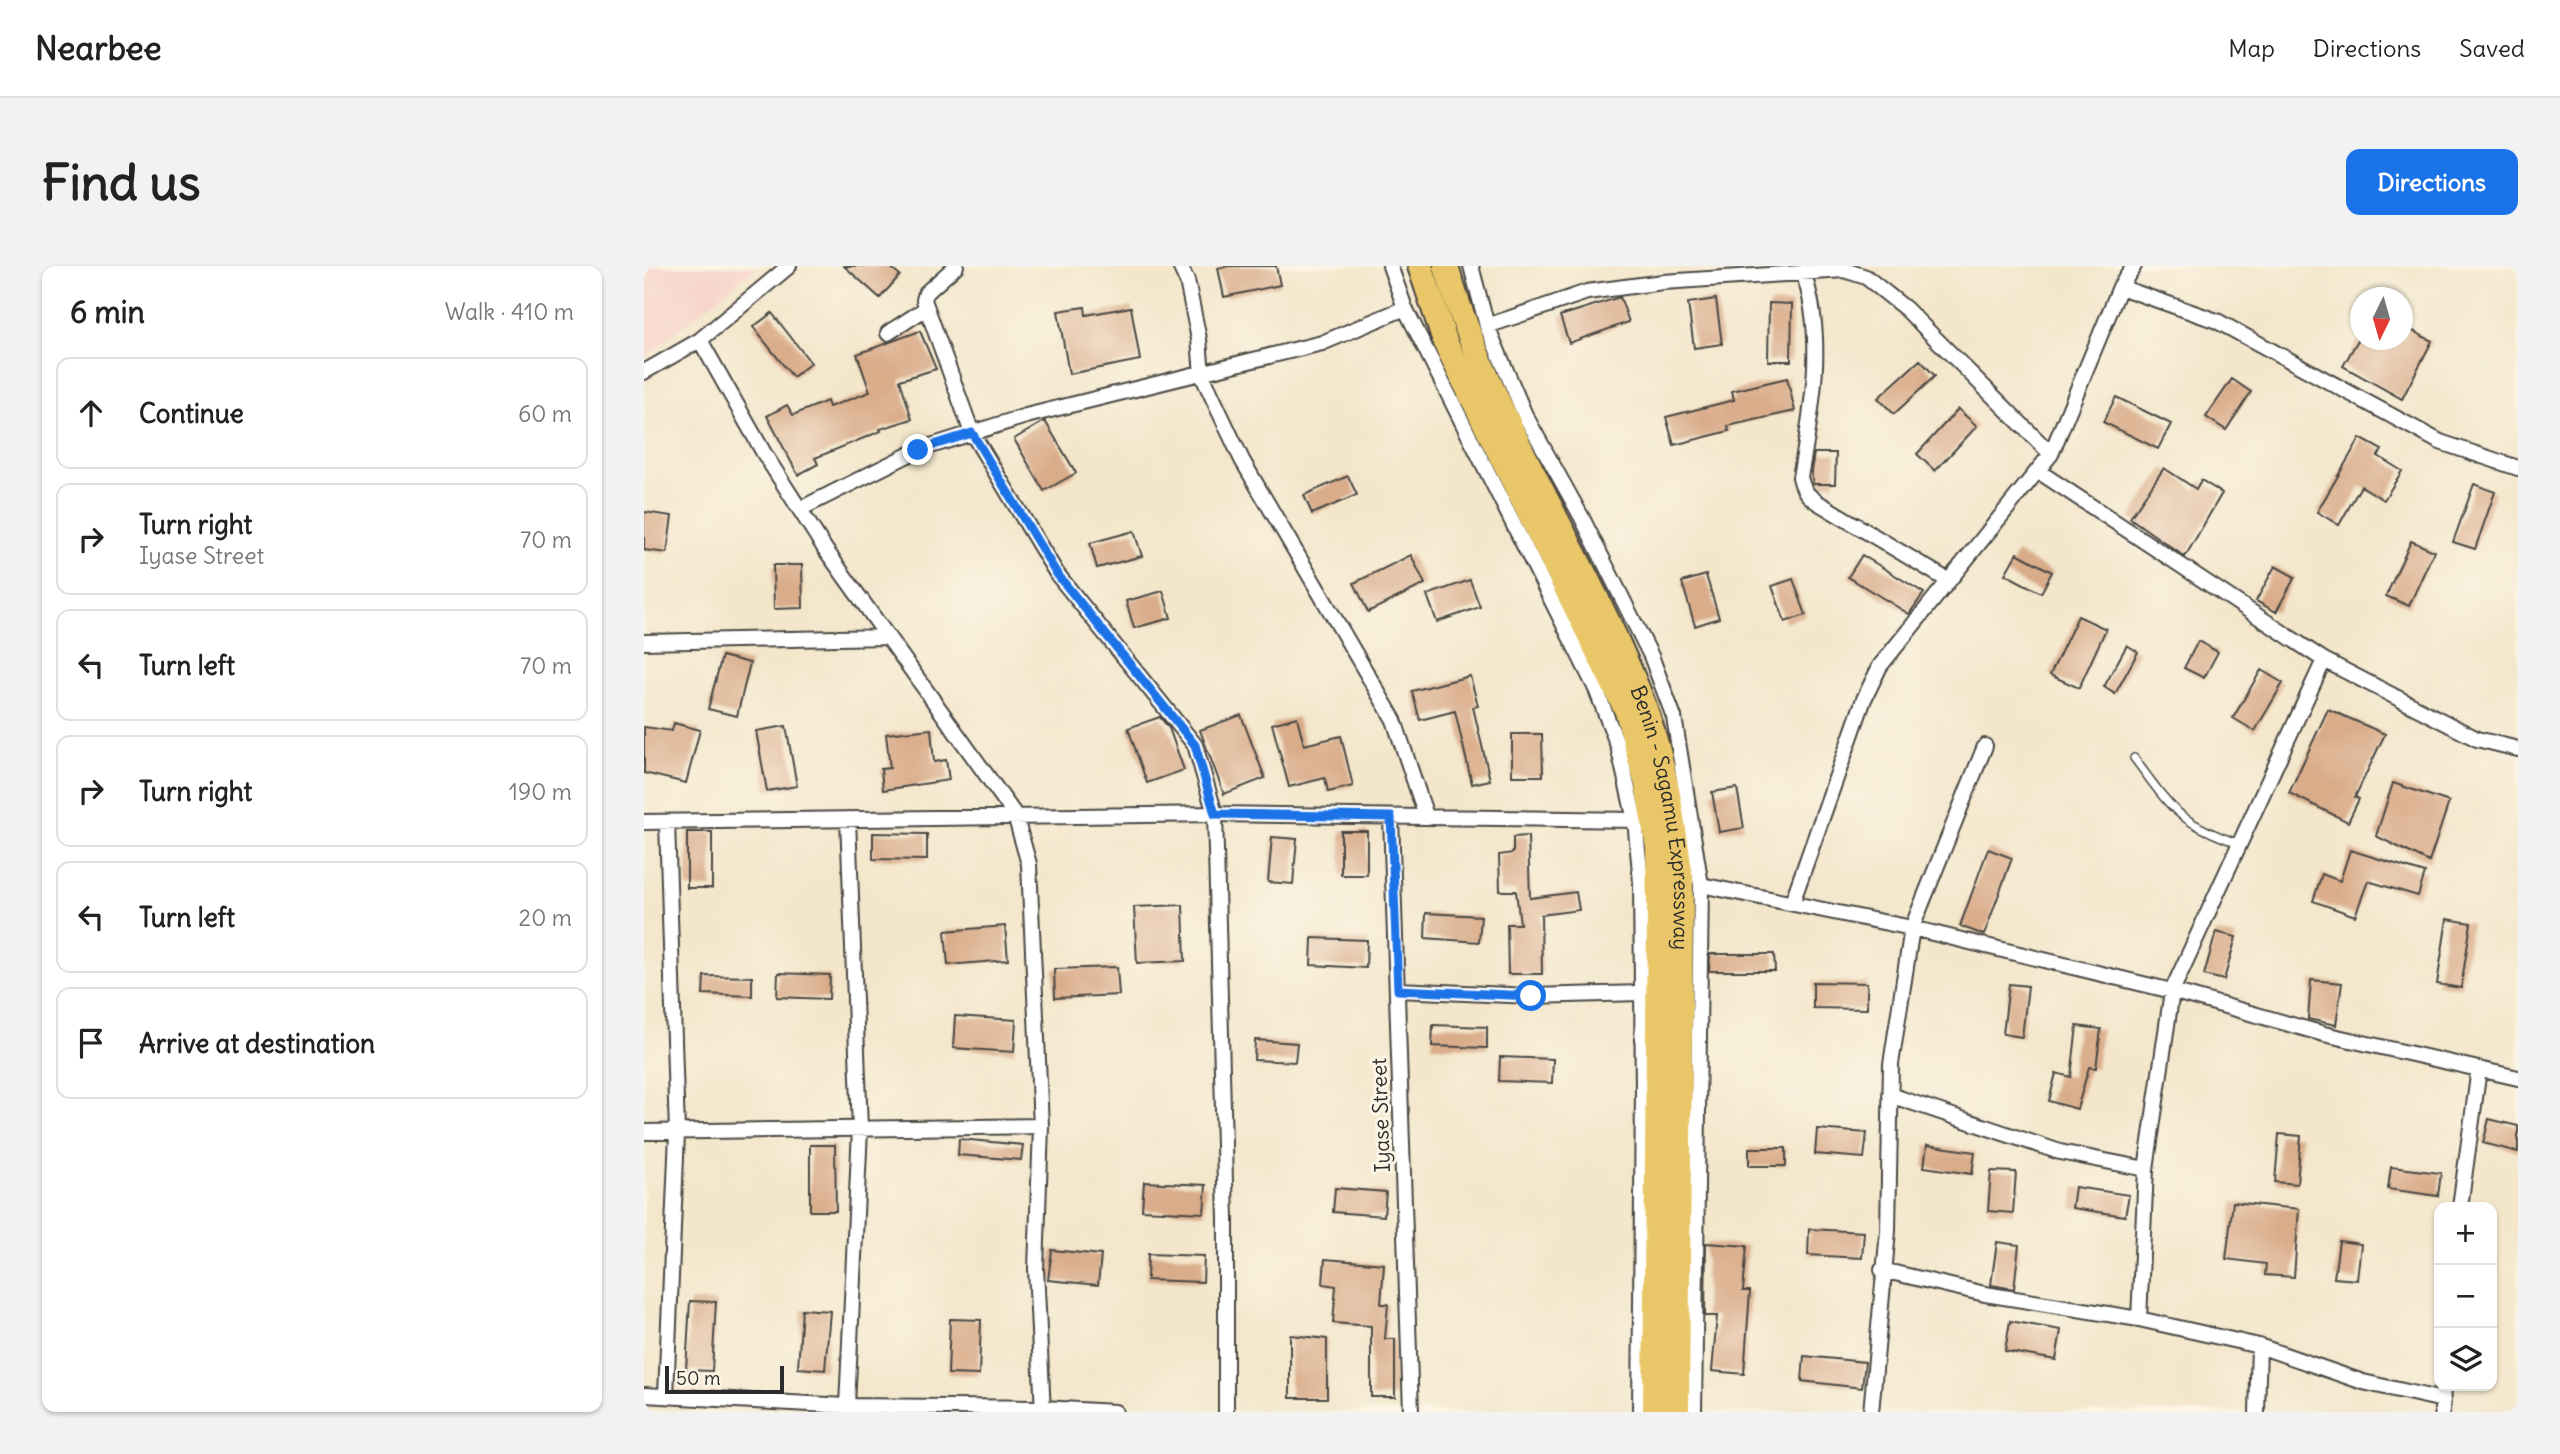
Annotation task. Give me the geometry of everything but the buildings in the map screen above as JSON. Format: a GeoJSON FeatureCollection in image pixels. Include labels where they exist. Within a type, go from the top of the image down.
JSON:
{"type":"FeatureCollection","features":[{"type":"Feature","properties":{"kind":"highway"},"geometry":{"type":"LineString","coordinates":[[1420,266],[1446,344],[1627,711],[1647,784],[1658,847],[1659,907],[1655,1412]]}},
{"type":"Feature","properties":{"kind":"highway","name":"Benin - Sagamu Expressway"},"geometry":{"type":"LineString","coordinates":[[1459,268],[1494,393],[1638,689],[1659,756],[1674,822],[1681,880],[1677,1412]]}},
{"type":"Feature","properties":{"kind":"street"},"geometry":{"type":"LineString","coordinates":[[644,372],[700,340],[789,266]]}},
{"type":"Feature","properties":{"kind":"street"},"geometry":{"type":"LineString","coordinates":[[956,266],[926,293],[925,309],[972,433],[1057,574],[1195,745],[1215,814],[1226,1219],[1226,1412]]}},
{"type":"Feature","properties":{"kind":"street"},"geometry":{"type":"LineString","coordinates":[[1180,266],[1187,281],[1199,338],[1202,375],[1242,460],[1394,720],[1426,816]]}},
{"type":"Feature","properties":{"kind":"street"},"geometry":{"type":"LineString","coordinates":[[1390,266],[1405,308],[1596,689],[1618,746],[1635,820],[1641,883],[1642,993],[1640,1412]]}},
{"type":"Feature","properties":{"kind":"street"},"geometry":{"type":"LineString","coordinates":[[1792,903],[1864,699],[1880,666],[2051,454],[2120,287],[2134,266]]}},
{"type":"Feature","properties":{"kind":"street"},"geometry":{"type":"LineString","coordinates":[[1459,268],[1525,415],[1581,516],[1651,656],[1674,717],[1701,885],[1694,1412]]}},
{"type":"Feature","properties":{"kind":"street"},"geometry":{"type":"LineString","coordinates":[[1487,326],[1587,292],[1844,270],[1866,277],[1906,309],[2051,454]]}},
{"type":"Feature","properties":{"kind":"street"},"geometry":{"type":"LineString","coordinates":[[1803,272],[1813,299],[1815,373],[1800,477],[1806,495],[1949,581]]}},
{"type":"Feature","properties":{"kind":"street"},"geometry":{"type":"LineString","coordinates":[[2120,287],[2217,321],[2440,442],[2518,468]]}},
{"type":"Feature","properties":{"kind":"street"},"geometry":{"type":"LineString","coordinates":[[800,509],[918,450],[1026,416],[1202,375],[1322,343],[1405,308]]}},
{"type":"Feature","properties":{"kind":"street"},"geometry":{"type":"LineString","coordinates":[[888,333],[925,309]]}},
{"type":"Feature","properties":{"kind":"street"},"geometry":{"type":"LineString","coordinates":[[700,340],[765,455],[800,509],[887,637],[1015,815],[1029,864],[1041,1126],[1036,1269],[1043,1410]]}},
{"type":"Feature","properties":{"kind":"street"},"geometry":{"type":"LineString","coordinates":[[2039,471],[2324,660],[2477,739],[2518,749]]}},
{"type":"Feature","properties":{"kind":"street"},"geometry":{"type":"LineString","coordinates":[[644,642],[887,637]]}},
{"type":"Feature","properties":{"kind":"street"},"geometry":{"type":"LineString","coordinates":[[2140,1319],[2146,1169],[2172,991],[2324,660]]}},
{"type":"Feature","properties":{"kind":"street"},"geometry":{"type":"LineString","coordinates":[[1871,1412],[1882,1270],[1888,1231],[1891,1064],[1912,928],[1985,746]]}},
{"type":"Feature","properties":{"kind":"street"},"geometry":{"type":"LineString","coordinates":[[644,822],[1215,814],[1635,820]]}},
{"type":"Feature","properties":{"kind":"street","name":"Iyase Street"},"geometry":{"type":"LineString","coordinates":[[1391,817],[1411,1412]]}},
{"type":"Feature","properties":{"kind":"street"},"geometry":{"type":"LineString","coordinates":[[847,1406],[860,1129],[848,820]]}},
{"type":"Feature","properties":{"kind":"street"},"geometry":{"type":"LineString","coordinates":[[666,1395],[677,1133],[667,822]]}},
{"type":"Feature","properties":{"kind":"street"},"geometry":{"type":"LineString","coordinates":[[1701,885],[1912,928],[2172,991],[2324,1034],[2518,1078]]}},
{"type":"Feature","properties":{"kind":"street"},"geometry":{"type":"LineString","coordinates":[[1398,990],[1531,996],[1642,993]]}},
{"type":"Feature","properties":{"kind":"street"},"geometry":{"type":"LineString","coordinates":[[2461,1202],[2479,1069]]}},
{"type":"Feature","properties":{"kind":"street"},"geometry":{"type":"LineString","coordinates":[[1890,1095],[2060,1152],[2146,1169]]}},
{"type":"Feature","properties":{"kind":"street"},"geometry":{"type":"LineString","coordinates":[[644,1132],[1041,1126]]}},
{"type":"Feature","properties":{"kind":"street"},"geometry":{"type":"LineString","coordinates":[[1882,1270],[1984,1294],[2140,1319],[2259,1346],[2363,1382],[2443,1399]]}},
{"type":"Feature","properties":{"kind":"street"},"geometry":{"type":"LineString","coordinates":[[2257,1412],[2259,1346]]}},
{"type":"Feature","properties":{"kind":"street"},"geometry":{"type":"LineString","coordinates":[[644,1395],[666,1395],[758,1407],[847,1406],[871,1409],[1115,1412]]}},
{"type":"Feature","properties":{"kind":"lane"},"geometry":{"type":"LineString","coordinates":[[2134,758],[2181,818],[2206,832],[2240,844]]}},
{"type":"Feature","properties":{"kind":"shaded area"},"geometry":{"type":"Polygon","coordinates":[[[644,266],[757,266],[644,358],[644,266]]]}},
{"type":"Feature","properties":{"kind":"route"},"geometry":{"type":"LineString","coordinates":[[918,450],[972,433],[1057,574],[1195,745],[1215,814],[1391,817],[1398,990],[1531,996]]}}]}
